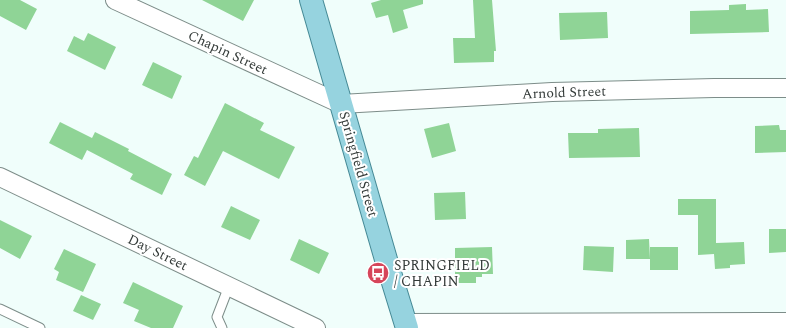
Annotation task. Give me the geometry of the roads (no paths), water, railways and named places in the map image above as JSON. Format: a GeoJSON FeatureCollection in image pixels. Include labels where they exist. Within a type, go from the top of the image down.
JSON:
{"type":"FeatureCollection","features":[{"type":"Feature","properties":{"kind":"main road","name":"Springfield Street"},"geometry":{"type":"LineString","coordinates":[[311,0],[406,325]]}},
{"type":"Feature","properties":{"kind":"street","name":"Chapin Street"},"geometry":{"type":"LineString","coordinates":[[115,0],[342,104]]}},
{"type":"Feature","properties":{"kind":"street","name":"Arnold Street"},"geometry":{"type":"LineString","coordinates":[[342,104],[552,92],[714,88],[786,88]]}},
{"type":"Feature","properties":{"kind":"street","name":"Day Street"},"geometry":{"type":"LineString","coordinates":[[0,177],[316,328]]}},
{"type":"Feature","properties":{"kind":"street"},"geometry":{"type":"LineString","coordinates":[[406,325],[786,322]]}},
{"type":"Feature","properties":{"kind":"lane"},"geometry":{"type":"LineString","coordinates":[[221,328],[217,317],[230,286]]}},
{"type":"Feature","properties":{"kind":"lane"},"geometry":{"type":"LineString","coordinates":[[0,309],[40,328]]}},
{"type":"Feature","properties":{"kind":"place","name":"SPRINGFIELD / CHAPIN"},"geometry":{"type":"Point","coordinates":[378,273]}}]}
